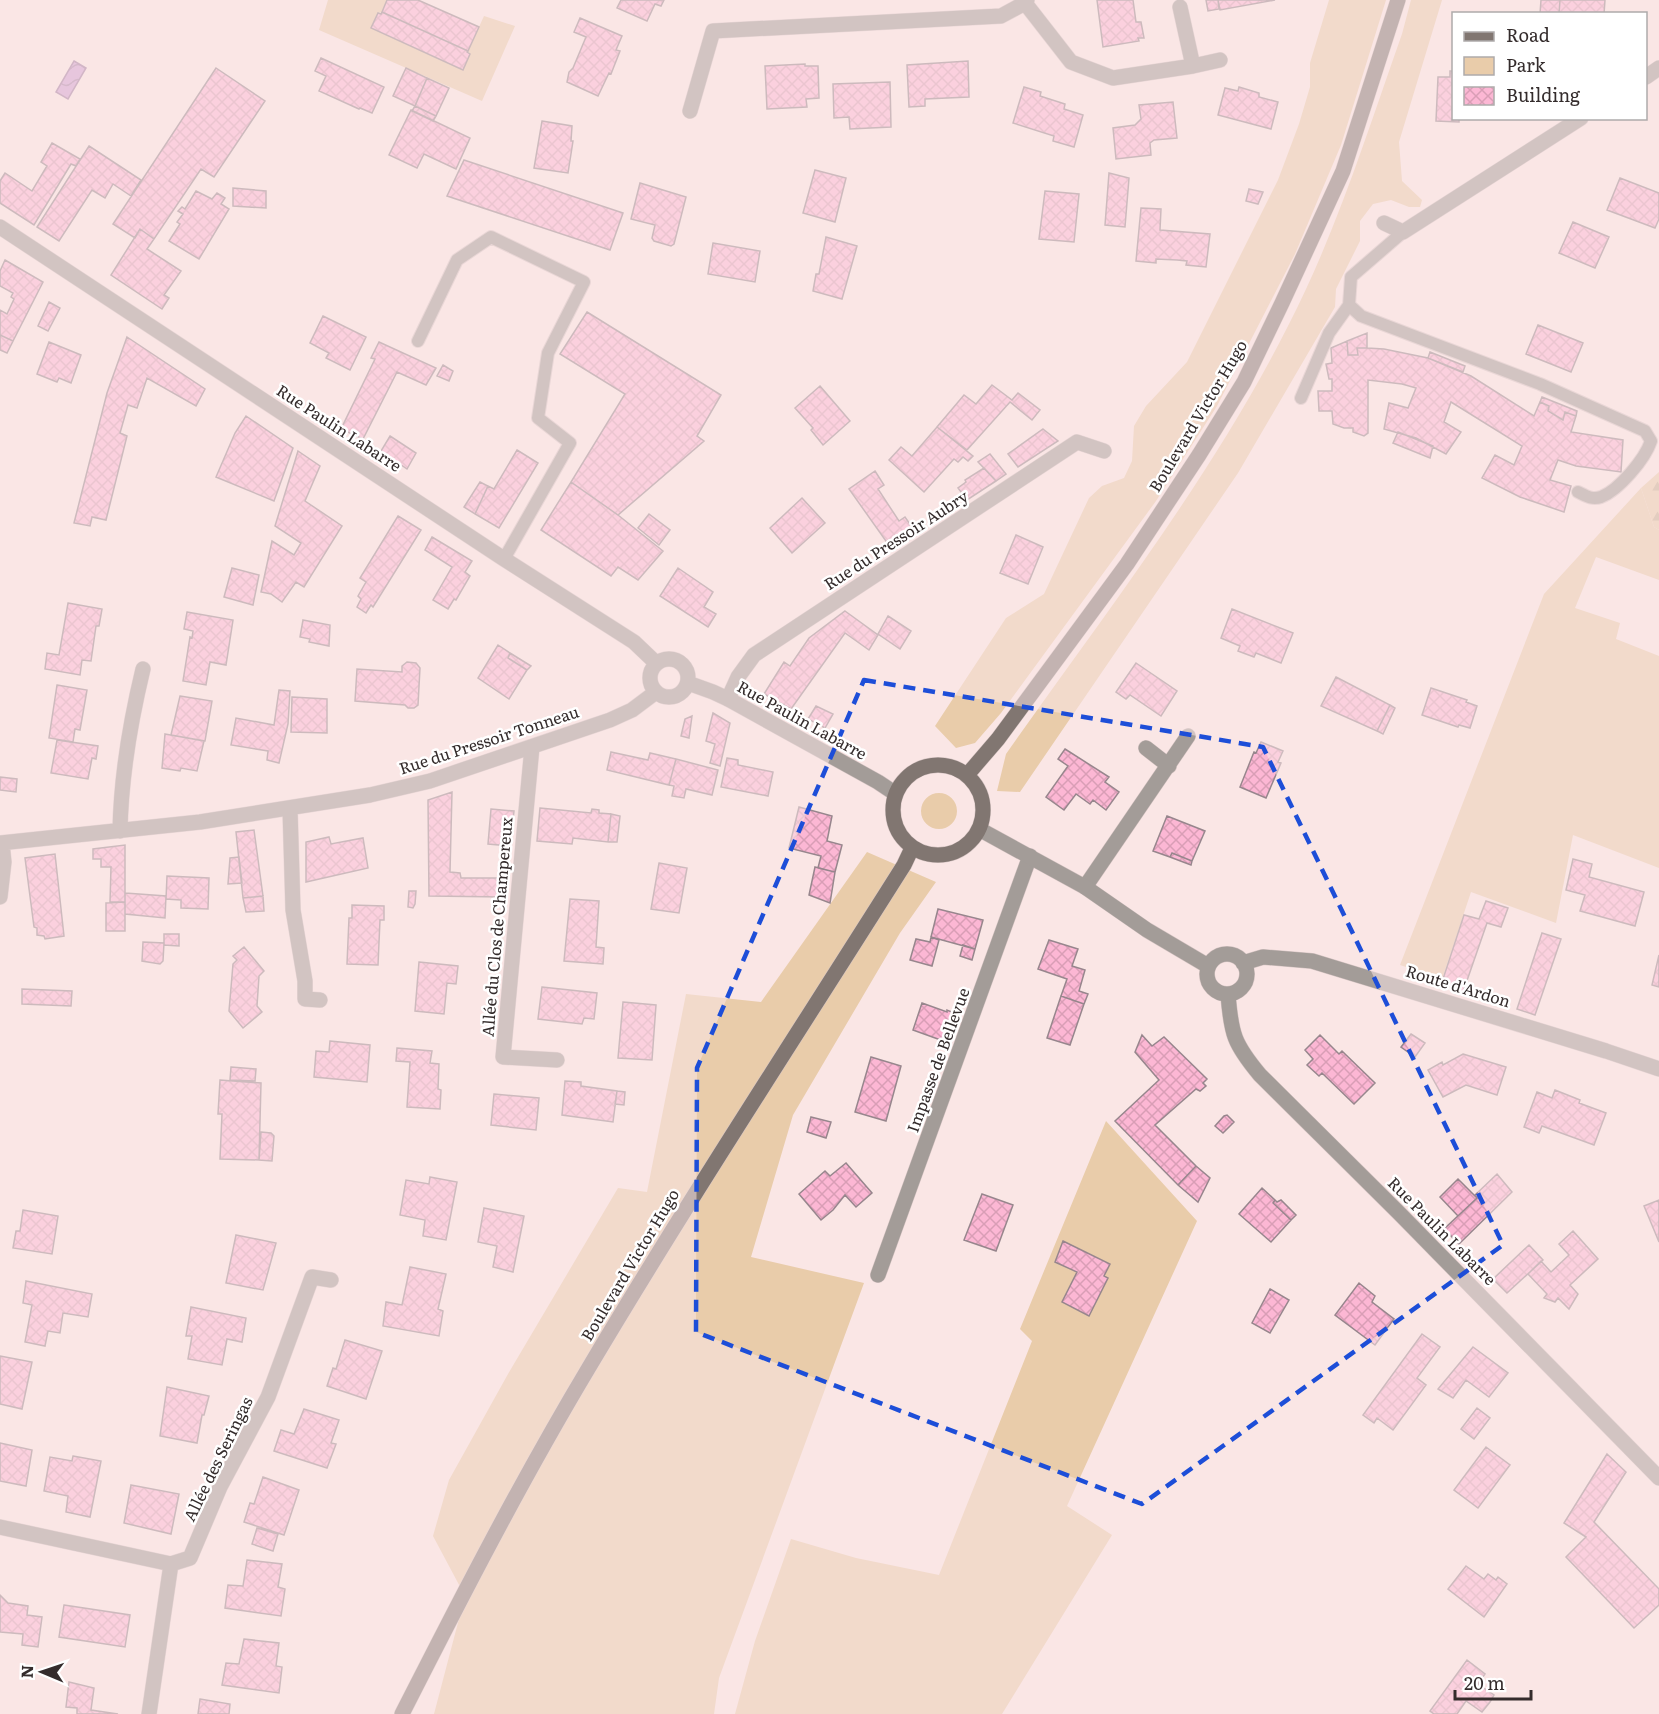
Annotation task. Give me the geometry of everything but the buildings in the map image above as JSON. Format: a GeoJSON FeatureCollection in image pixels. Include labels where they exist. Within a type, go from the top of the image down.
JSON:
{"type":"FeatureCollection","features":[{"type":"Feature","properties":{"kind":"main road","name":"Boulevard Victor Hugo"},"geometry":{"type":"LineString","coordinates":[[967,775],[998,739],[1127,564],[1244,382],[1343,171],[1398,0]]}},
{"type":"Feature","properties":{"kind":"main road"},"geometry":{"type":"LineString","coordinates":[[931,765],[952,767],[967,775],[981,794],[983,813],[979,829],[973,840],[964,848],[944,855],[929,855],[912,848],[902,838],[894,824],[892,810],[896,794],[903,782],[917,770],[931,765]]}},
{"type":"Feature","properties":{"kind":"main road","name":"Boulevard Victor Hugo"},"geometry":{"type":"LineString","coordinates":[[402,1714],[460,1599],[586,1372],[699,1185],[838,970],[904,865],[912,848]]}},
{"type":"Feature","properties":{"kind":"street"},"geometry":{"type":"LineString","coordinates":[[690,111],[713,31],[1000,16],[1026,2],[1071,62],[1113,78],[1220,60]]}},
{"type":"Feature","properties":{"kind":"street"},"geometry":{"type":"LineString","coordinates":[[1180,7],[1193,66]]}},
{"type":"Feature","properties":{"kind":"street"},"geometry":{"type":"LineString","coordinates":[[1384,223],[1403,232],[1578,120]]}},
{"type":"Feature","properties":{"kind":"street","name":"Rue Paulin Labarre"},"geometry":{"type":"LineString","coordinates":[[0,227],[634,642],[656,663]]}},
{"type":"Feature","properties":{"kind":"street","name":"Rue du Pressoir Aubry"},"geometry":{"type":"LineString","coordinates":[[728,699],[738,677],[754,655],[1077,442],[1104,451]]}},
{"type":"Feature","properties":{"kind":"street"},"geometry":{"type":"LineString","coordinates":[[667,658],[679,661],[687,671],[687,683],[685,689],[674,697],[661,696],[650,681],[649,674],[656,663],[667,658]]}},
{"type":"Feature","properties":{"kind":"street"},"geometry":{"type":"LineString","coordinates":[[120,831],[120,797],[130,722],[143,669]]}},
{"type":"Feature","properties":{"kind":"street","name":"Rue Paulin Labarre"},"geometry":{"type":"LineString","coordinates":[[687,683],[728,699],[896,794]]}},
{"type":"Feature","properties":{"kind":"street","name":"Rue du Pressoir Tonneau"},"geometry":{"type":"LineString","coordinates":[[1,843],[120,831],[290,809],[370,795],[430,781],[532,747],[632,710],[656,692]]}},
{"type":"Feature","properties":{"kind":"street"},"geometry":{"type":"LineString","coordinates":[[1085,887],[1188,736]]}},
{"type":"Feature","properties":{"kind":"street","name":"Allée du Clos de Champereux"},"geometry":{"type":"LineString","coordinates":[[532,747],[503,1057],[557,1060]]}},
{"type":"Feature","properties":{"kind":"street"},"geometry":{"type":"LineString","coordinates":[[1146,748],[1169,766]]}},
{"type":"Feature","properties":{"kind":"street"},"geometry":{"type":"LineString","coordinates":[[290,809],[293,910],[305,981],[305,999],[320,1000]]}},
{"type":"Feature","properties":{"kind":"street"},"geometry":{"type":"LineString","coordinates":[[979,829],[1085,887],[1147,930],[1208,966]]}},
{"type":"Feature","properties":{"kind":"street"},"geometry":{"type":"LineString","coordinates":[[0,897],[4,862],[1,843]]}},
{"type":"Feature","properties":{"kind":"street","name":"Impasse de Bellevue"},"geometry":{"type":"LineString","coordinates":[[878,1275],[1030,856]]}},
{"type":"Feature","properties":{"kind":"street"},"geometry":{"type":"LineString","coordinates":[[1228,954],[1239,958],[1243,963],[1247,974],[1243,986],[1228,994],[1216,992],[1209,983],[1206,972],[1216,957],[1228,954]]}},
{"type":"Feature","properties":{"kind":"street","name":"Route d'Ardon"},"geometry":{"type":"LineString","coordinates":[[1243,963],[1263,957],[1312,961],[1659,1069]]}},
{"type":"Feature","properties":{"kind":"street","name":"Rue Paulin Labarre"},"geometry":{"type":"LineString","coordinates":[[1228,994],[1233,1035],[1242,1053],[1260,1075],[1659,1478]]}},
{"type":"Feature","properties":{"kind":"street","name":"Allée des Seringas"},"geometry":{"type":"LineString","coordinates":[[171,1564],[190,1558],[220,1487],[268,1397],[312,1277],[331,1280]]}},
{"type":"Feature","properties":{"kind":"street"},"geometry":{"type":"LineString","coordinates":[[0,1527],[171,1564],[149,1714]]}},
{"type":"Feature","properties":{"kind":"lane"},"geometry":{"type":"LineString","coordinates":[[1300,398],[1329,333],[1349,305],[1351,278],[1403,232]]}},
{"type":"Feature","properties":{"kind":"lane"},"geometry":{"type":"LineString","coordinates":[[418,341],[457,260],[491,237],[584,282],[548,353],[538,418],[570,443],[504,559]]}},
{"type":"Feature","properties":{"kind":"lane"},"geometry":{"type":"LineString","coordinates":[[1349,305],[1361,316],[1540,384],[1645,431],[1651,441],[1647,454],[1616,488],[1600,497],[1589,498],[1578,492]]}},
{"type":"Feature","properties":{"kind":"highlighted area"},"geometry":{"type":"Polygon","coordinates":[[[864,680],[1263,747],[1503,1245],[1142,1504],[696,1332],[697,1068],[864,680]]]}},
{"type":"Feature","properties":{"kind":"green space"},"geometry":{"type":"Polygon","coordinates":[[[328,0],[387,0],[372,28],[463,69],[470,54],[468,51],[484,16],[515,26],[482,101],[319,30],[328,0]]]}},
{"type":"Feature","properties":{"kind":"green space"},"geometry":{"type":"Polygon","coordinates":[[[1329,0],[1386,0],[1341,145],[1295,254],[1217,406],[1156,501],[1001,713],[975,743],[956,748],[935,726],[1006,618],[1044,594],[1089,498],[1102,486],[1124,478],[1132,461],[1134,426],[1146,406],[1187,362],[1278,180],[1310,87],[1310,63],[1329,0]]]}},
{"type":"Feature","properties":{"kind":"green space"},"geometry":{"type":"Polygon","coordinates":[[[1411,0],[1442,0],[1399,142],[1402,181],[1422,200],[1420,207],[1409,207],[1391,200],[1373,204],[1360,221],[1360,241],[1336,289],[1335,307],[1238,473],[1020,792],[997,791],[1006,754],[1118,598],[1191,491],[1226,437],[1288,326],[1321,255],[1350,182],[1402,34],[1411,0]]]}},
{"type":"Feature","properties":{"kind":"green space"},"geometry":{"type":"Polygon","coordinates":[[[1659,472],[1659,530],[1654,527],[1641,488],[1659,472]]]}},
{"type":"Feature","properties":{"kind":"green space"},"geometry":{"type":"Polygon","coordinates":[[[1641,488],[1654,527],[1659,530],[1659,580],[1596,557],[1575,608],[1620,623],[1616,639],[1659,656],[1659,868],[1573,835],[1556,923],[1471,892],[1442,979],[1400,965],[1544,594],[1641,488]]]}},
{"type":"Feature","properties":{"kind":"green space"},"geometry":{"type":"Polygon","coordinates":[[[939,793],[952,798],[957,811],[952,824],[939,829],[926,824],[921,811],[926,798],[939,793]]]}},
{"type":"Feature","properties":{"kind":"green space"},"geometry":{"type":"Polygon","coordinates":[[[867,852],[936,882],[900,933],[793,1115],[751,1257],[864,1283],[719,1678],[714,1714],[434,1714],[465,1596],[433,1536],[449,1480],[508,1374],[618,1188],[647,1192],[686,994],[761,1002],[867,852]]]}},
{"type":"Feature","properties":{"kind":"green space"},"geometry":{"type":"Polygon","coordinates":[[[1106,1121],[1197,1221],[1067,1506],[1112,1535],[1002,1714],[735,1714],[755,1641],[791,1539],[856,1558],[939,1575],[1032,1341],[1020,1329],[1106,1121]]]}},
{"type":"Feature","properties":{"kind":"water"},"geometry":{"type":"Polygon","coordinates":[[[74,61],[86,68],[68,99],[56,92],[74,61]]]}}]}
